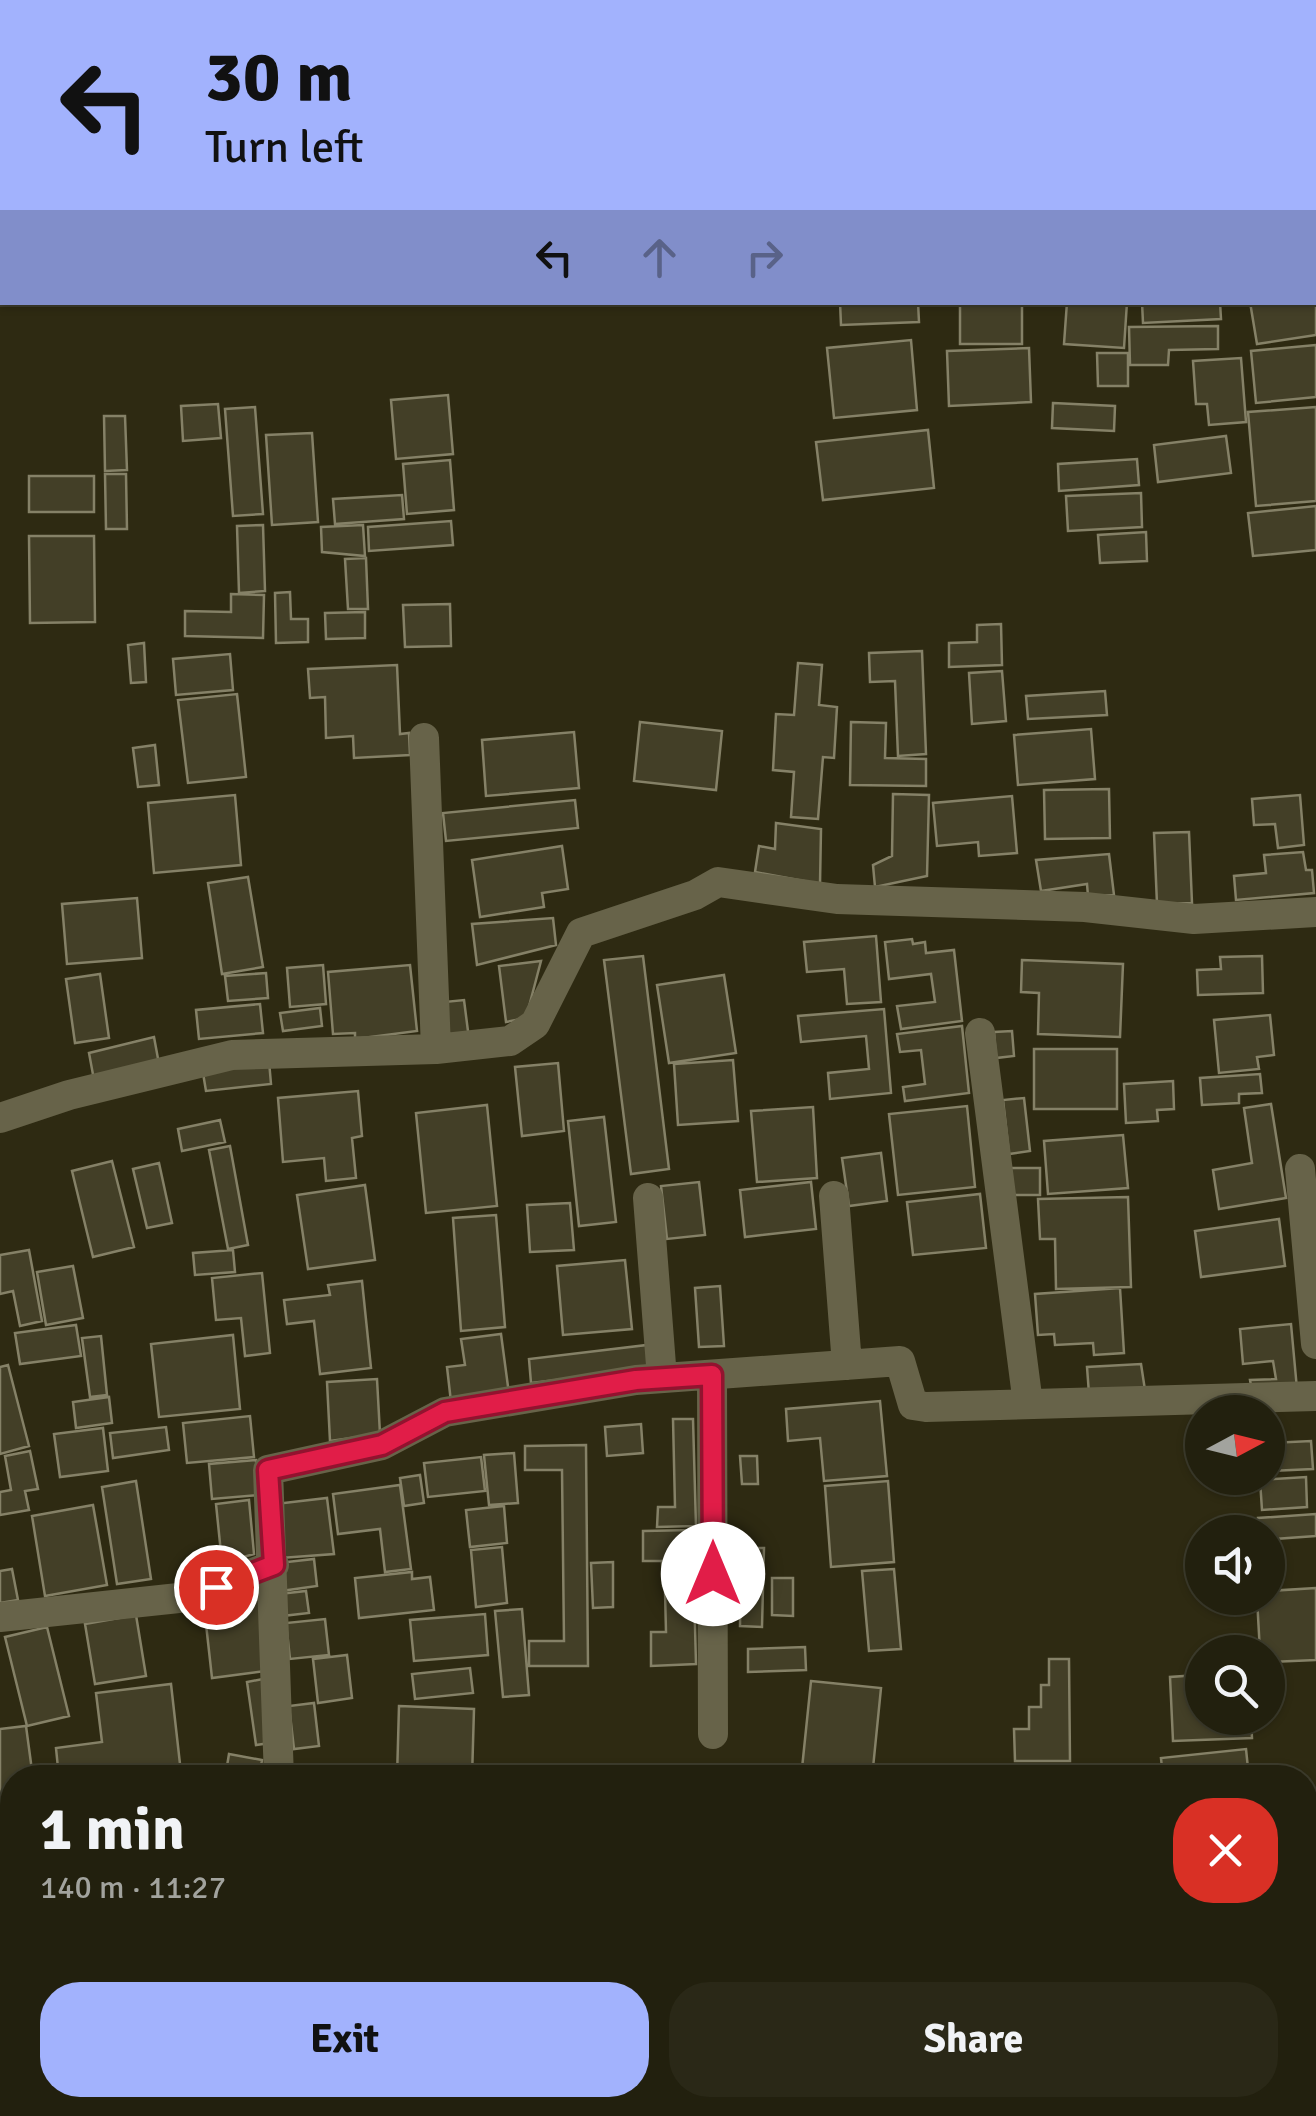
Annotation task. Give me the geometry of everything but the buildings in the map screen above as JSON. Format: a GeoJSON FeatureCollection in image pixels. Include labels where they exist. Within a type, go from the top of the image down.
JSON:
{"type":"FeatureCollection","features":[{"type":"Feature","properties":{"kind":"street"},"geometry":{"type":"LineString","coordinates":[[424,738],[436,1049]]}},
{"type":"Feature","properties":{"kind":"street"},"geometry":{"type":"LineString","coordinates":[[0,1118],[69,1095],[232,1056],[436,1049],[510,1041],[534,1024],[581,933],[695,894],[718,882],[758,884],[837,899],[1085,907],[1194,919],[1316,912]]}},
{"type":"Feature","properties":{"kind":"street"},"geometry":{"type":"LineString","coordinates":[[980,1032],[1028,1404]]}},
{"type":"Feature","properties":{"kind":"street"},"geometry":{"type":"LineString","coordinates":[[1300,1169],[1316,1344]]}},
{"type":"Feature","properties":{"kind":"street"},"geometry":{"type":"LineString","coordinates":[[834,1196],[847,1365]]}},
{"type":"Feature","properties":{"kind":"street"},"geometry":{"type":"LineString","coordinates":[[648,1198],[662,1378]]}},
{"type":"Feature","properties":{"kind":"street"},"geometry":{"type":"LineString","coordinates":[[279,1765],[268,1470],[382,1445],[445,1412],[662,1378],[900,1361],[913,1405],[1316,1396]]}},
{"type":"Feature","properties":{"kind":"street"},"geometry":{"type":"LineString","coordinates":[[712,1375],[714,1734]]}},
{"type":"Feature","properties":{"kind":"street"},"geometry":{"type":"LineString","coordinates":[[0,1618],[188,1598],[274,1565]]}},
{"type":"Feature","properties":{"kind":"route"},"geometry":{"type":"LineString","coordinates":[[216,1587],[274,1565],[268,1470],[382,1445],[445,1412],[636,1380],[712,1375],[713,1574]]}}]}
